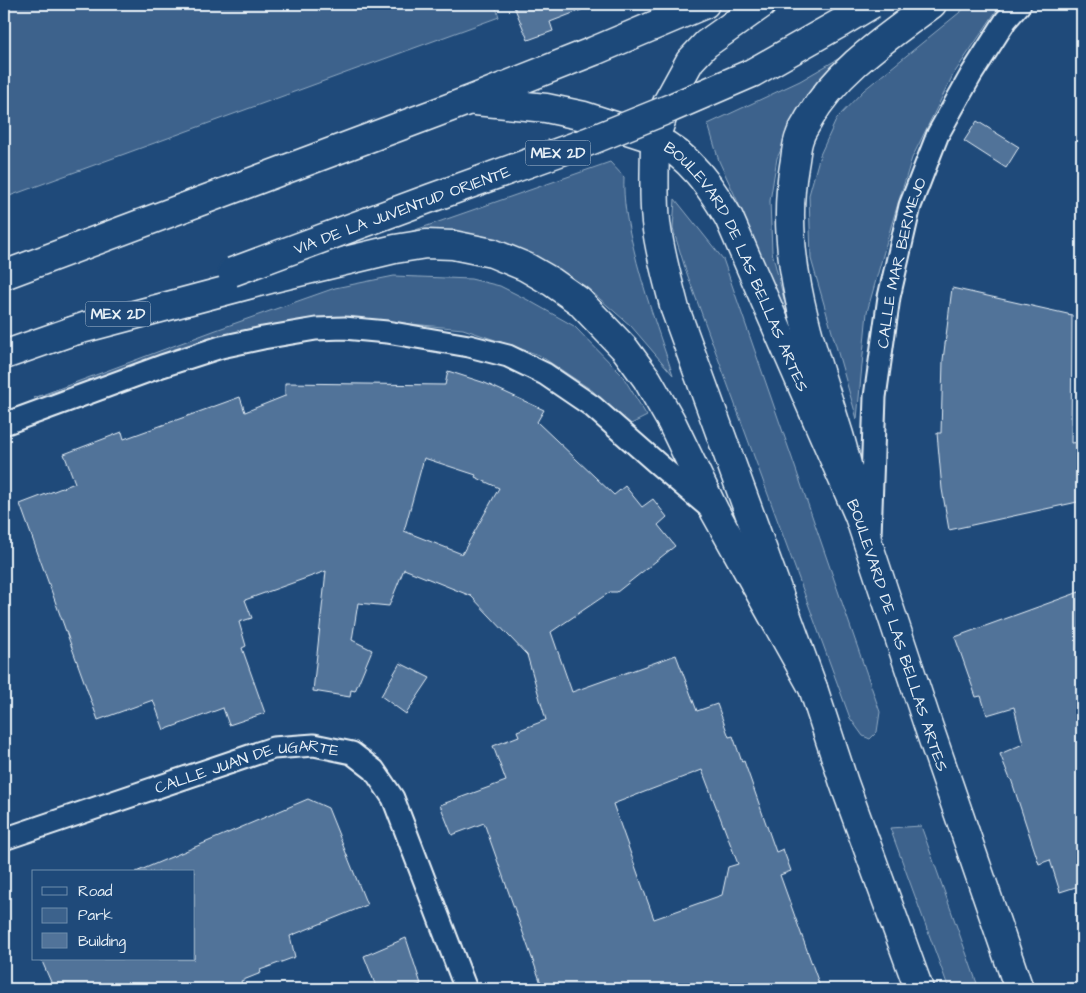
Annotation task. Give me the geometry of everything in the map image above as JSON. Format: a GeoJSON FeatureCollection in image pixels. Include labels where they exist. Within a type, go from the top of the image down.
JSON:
{"type":"FeatureCollection","features":[{"type":"Feature","properties":{"kind":"main road"},"geometry":{"type":"LineString","coordinates":[[4,275],[470,100],[706,4]]}},
{"type":"Feature","properties":{"kind":"main road"},"geometry":{"type":"LineString","coordinates":[[470,100],[546,108],[584,116],[656,139],[667,103],[690,61],[706,44],[762,4]]}},
{"type":"Feature","properties":{"kind":"main road","name":"VIA DE LA JUVENTUD ORIENTE"},"geometry":{"type":"LineString","coordinates":[[4,355],[587,142],[752,73],[872,4]]}},
{"type":"Feature","properties":{"kind":"main road"},"geometry":{"type":"LineString","coordinates":[[859,516],[844,454],[796,287],[790,230],[791,184],[799,136],[816,108],[835,83],[870,52],[932,4]]}},
{"type":"Feature","properties":{"kind":"main road","name":"BOULEVARD DE LAS BELLAS ARTES"},"geometry":{"type":"LineString","coordinates":[[920,989],[844,783],[813,688],[675,309],[659,243],[656,221],[654,174],[656,139],[677,152],[700,174],[729,218],[859,516],[928,725],[1019,989]]}},
{"type":"Feature","properties":{"kind":"main road"},"geometry":{"type":"LineString","coordinates":[[70,332],[270,279],[394,249],[426,244],[453,245],[492,253],[526,267],[580,301],[625,349],[647,379],[671,420],[715,512],[813,688]]}},
{"type":"Feature","properties":{"kind":"street","name":"CALLE MAR BERMEJO"},"geometry":{"type":"LineString","coordinates":[[870,549],[874,397],[889,298],[910,206],[938,134],[971,75],[1006,20],[1020,4]]}},
{"type":"Feature","properties":{"kind":"street"},"geometry":{"type":"LineString","coordinates":[[4,424],[162,366],[221,347],[316,329],[344,328],[388,332],[469,346],[508,356],[544,374],[592,406],[715,512]]}},
{"type":"Feature","properties":{"kind":"street","name":"CALLE JUAN DE UGARTE"},"geometry":{"type":"LineString","coordinates":[[4,839],[274,748],[314,745],[352,753],[374,770],[393,798],[466,989]]}},
{"type":"Feature","properties":{"kind":"green space"},"geometry":{"type":"Polygon","coordinates":[[[4,4],[495,4],[499,17],[4,198],[4,4]]]}},
{"type":"Feature","properties":{"kind":"green space"},"geometry":{"type":"Polygon","coordinates":[[[970,4],[1001,4],[953,75],[912,158],[867,312],[857,419],[811,259],[809,195],[820,155],[837,118],[864,90],[970,4]]]}},
{"type":"Feature","properties":{"kind":"green space"},"geometry":{"type":"Polygon","coordinates":[[[862,45],[795,121],[777,158],[770,201],[772,252],[798,355],[737,200],[719,161],[708,124],[800,81],[862,45]]]}},
{"type":"Feature","properties":{"kind":"green space"},"geometry":{"type":"Polygon","coordinates":[[[610,162],[624,177],[626,212],[637,262],[651,311],[673,375],[631,326],[585,286],[541,261],[487,237],[453,231],[384,241],[610,162]]]}},
{"type":"Feature","properties":{"kind":"green space"},"geometry":{"type":"Polygon","coordinates":[[[675,199],[723,259],[880,712],[877,732],[870,739],[863,736],[850,718],[686,271],[673,229],[675,199]]]}},
{"type":"Feature","properties":{"kind":"green space"},"geometry":{"type":"Polygon","coordinates":[[[394,276],[471,279],[500,286],[526,299],[574,326],[622,375],[647,416],[629,425],[593,391],[539,355],[463,329],[370,320],[238,335],[34,398],[335,288],[394,276]]]}},
{"type":"Feature","properties":{"kind":"green space"},"geometry":{"type":"Polygon","coordinates":[[[921,826],[979,989],[949,989],[890,828],[921,826]]]}},
{"type":"Feature","properties":{"kind":"building"},"geometry":{"type":"Polygon","coordinates":[[[513,4],[594,5],[550,22],[553,31],[528,40],[513,4]]]}},
{"type":"Feature","properties":{"kind":"building"},"geometry":{"type":"Polygon","coordinates":[[[977,121],[1019,147],[1006,168],[964,141],[977,121]]]}},
{"type":"Feature","properties":{"kind":"building"},"geometry":{"type":"Polygon","coordinates":[[[952,288],[1072,315],[1071,443],[1082,442],[1082,501],[949,530],[942,489],[937,433],[941,433],[943,360],[952,288]]]}},
{"type":"Feature","properties":{"kind":"building"},"geometry":{"type":"Polygon","coordinates":[[[448,371],[485,383],[544,410],[537,422],[614,495],[625,486],[642,507],[653,499],[667,517],[658,525],[675,546],[617,592],[610,592],[551,632],[572,692],[676,655],[697,711],[717,704],[729,737],[733,736],[742,762],[744,761],[776,852],[783,849],[791,871],[780,875],[821,989],[543,989],[484,823],[452,835],[440,805],[506,781],[493,746],[519,736],[517,731],[546,720],[527,655],[471,596],[404,569],[389,606],[358,603],[352,640],[372,650],[355,691],[351,690],[350,697],[313,691],[326,571],[245,600],[252,618],[239,622],[246,646],[242,648],[265,713],[229,725],[223,708],[164,730],[153,700],[98,720],[20,504],[75,483],[64,454],[122,432],[124,439],[240,397],[245,412],[285,396],[285,383],[445,385],[448,371]],[[424,458],[404,531],[462,554],[499,488],[475,477],[476,475],[424,458]],[[702,770],[613,804],[654,919],[722,895],[728,867],[738,864],[702,770]]]}},
{"type":"Feature","properties":{"kind":"building"},"geometry":{"type":"Polygon","coordinates":[[[1082,591],[1082,885],[1060,892],[1050,860],[1039,864],[1011,779],[1000,754],[1023,744],[1014,707],[987,715],[981,696],[976,697],[955,637],[1082,591]]]}},
{"type":"Feature","properties":{"kind":"building"},"geometry":{"type":"Polygon","coordinates":[[[400,663],[430,678],[406,714],[381,696],[400,663]]]}},
{"type":"Feature","properties":{"kind":"building"},"geometry":{"type":"Polygon","coordinates":[[[308,799],[328,808],[367,905],[290,936],[295,957],[260,970],[261,973],[241,981],[244,989],[54,989],[41,960],[195,960],[195,870],[141,870],[308,799]]]}},
{"type":"Feature","properties":{"kind":"building"},"geometry":{"type":"Polygon","coordinates":[[[406,938],[421,984],[409,989],[377,989],[364,956],[406,938]]]}}]}
